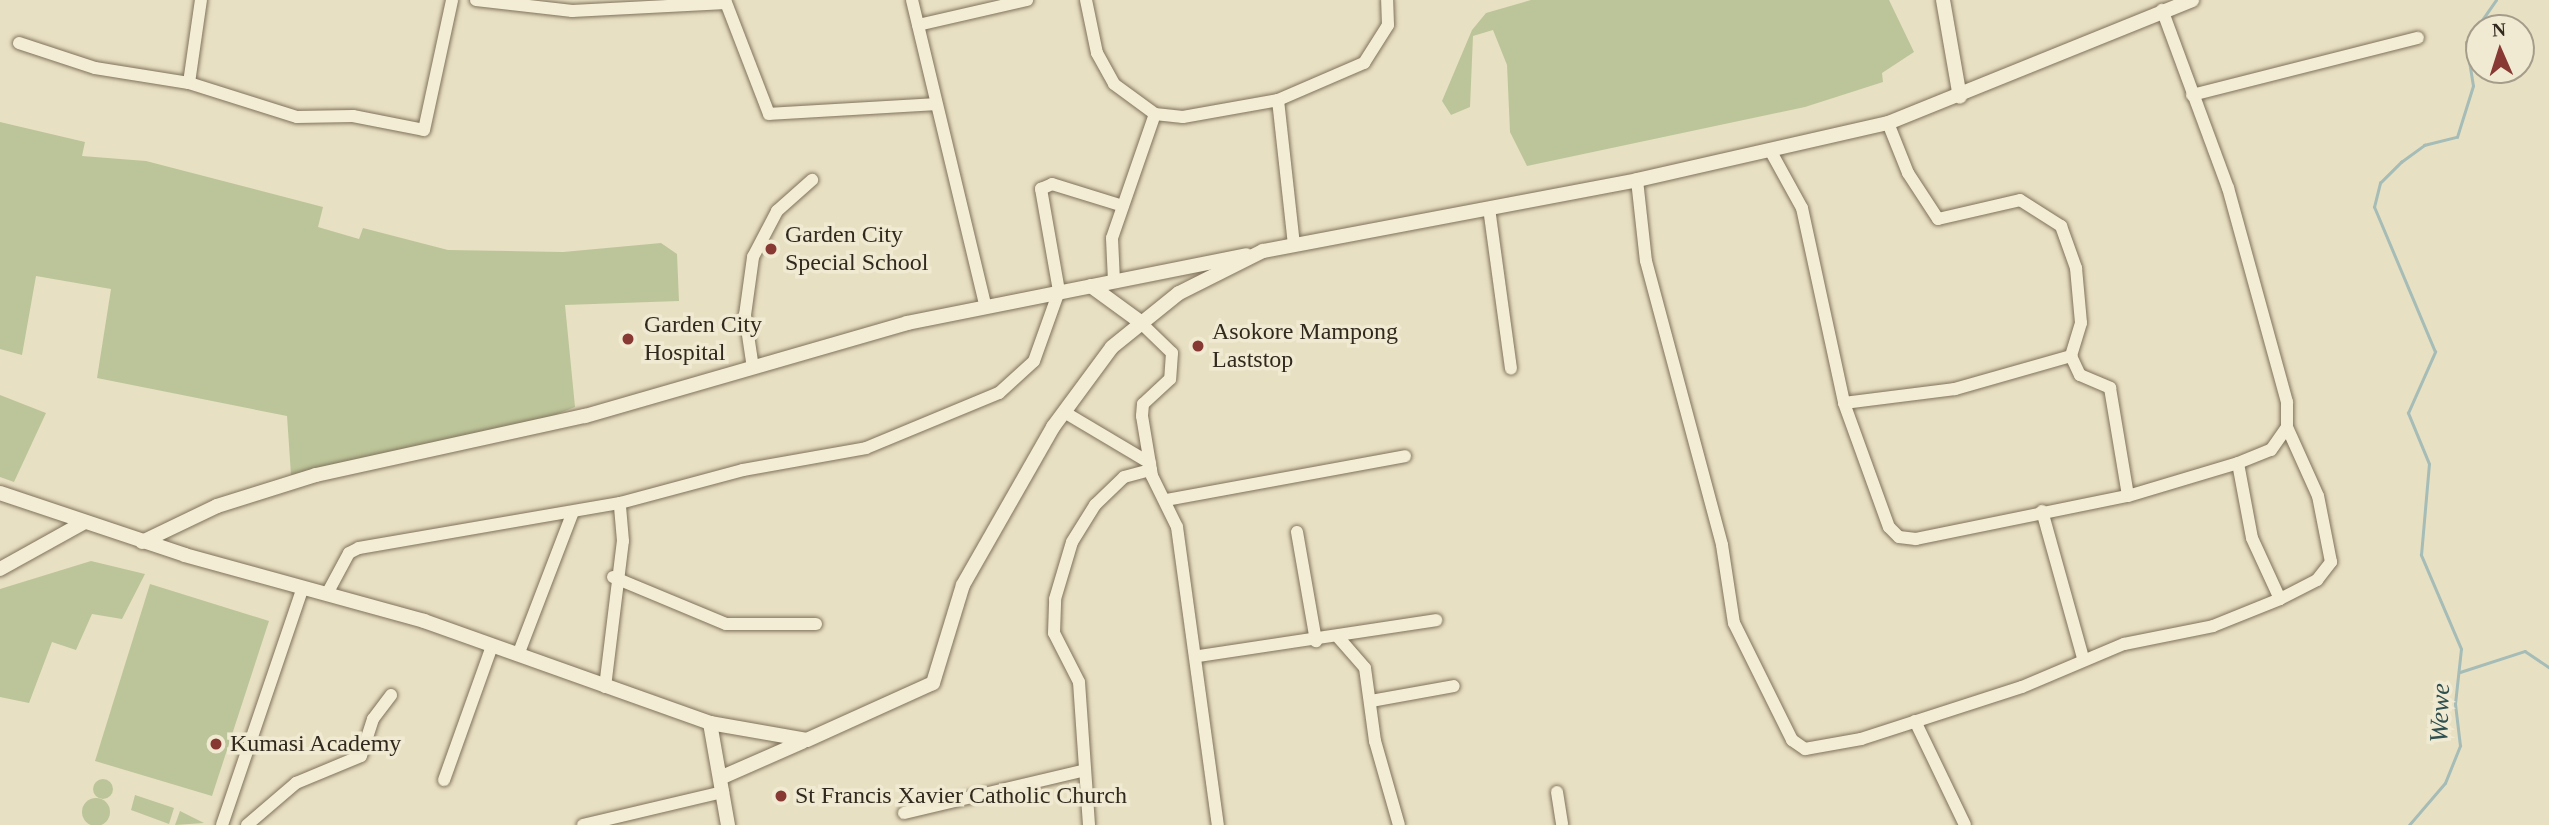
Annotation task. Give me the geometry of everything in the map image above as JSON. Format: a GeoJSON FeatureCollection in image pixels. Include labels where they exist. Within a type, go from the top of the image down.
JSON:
{"type":"FeatureCollection","features":[{"type":"Feature","properties":{"kind":"street"},"geometry":{"type":"LineString","coordinates":[[189,83],[201,0]]}},
{"type":"Feature","properties":{"kind":"street"},"geometry":{"type":"LineString","coordinates":[[19,43],[95,68],[189,83],[308,119],[353,116],[424,130],[453,0]]}},
{"type":"Feature","properties":{"kind":"street"},"geometry":{"type":"LineString","coordinates":[[476,0],[572,11],[725,2],[769,114],[936,104]]}},
{"type":"Feature","properties":{"kind":"street"},"geometry":{"type":"LineString","coordinates":[[912,0],[985,304]]}},
{"type":"Feature","properties":{"kind":"street"},"geometry":{"type":"LineString","coordinates":[[918,24],[1027,0]]}},
{"type":"Feature","properties":{"kind":"street"},"geometry":{"type":"LineString","coordinates":[[1086,0],[1097,53],[1114,84],[1155,114],[1218,114],[1278,100],[1364,63],[1388,25],[1387,0]]}},
{"type":"Feature","properties":{"kind":"street"},"geometry":{"type":"LineString","coordinates":[[1943,0],[1961,97]]}},
{"type":"Feature","properties":{"kind":"street"},"geometry":{"type":"LineString","coordinates":[[142,541],[217,506],[316,475],[585,416],[985,304],[1091,286],[1637,180],[1888,123],[1961,97],[2162,10],[2192,0]]}},
{"type":"Feature","properties":{"kind":"street"},"geometry":{"type":"LineString","coordinates":[[1637,180],[1654,298],[1745,649],[1792,740],[1805,749],[1915,722],[2022,687],[2083,658],[2213,626],[2280,599],[2317,580],[2331,562],[2318,496],[2287,427],[2287,402],[2228,188],[2162,10]]}},
{"type":"Feature","properties":{"kind":"street"},"geometry":{"type":"LineString","coordinates":[[2192,94],[2418,38]]}},
{"type":"Feature","properties":{"kind":"street"},"geometry":{"type":"LineString","coordinates":[[1278,100],[1294,245]]}},
{"type":"Feature","properties":{"kind":"street"},"geometry":{"type":"LineString","coordinates":[[1114,281],[1112,238],[1155,114]]}},
{"type":"Feature","properties":{"kind":"street"},"geometry":{"type":"LineString","coordinates":[[1888,123],[1908,173],[1938,219],[2020,200],[2061,226],[2076,268],[2081,323],[2071,356],[2080,375],[2110,388],[2128,496]]}},
{"type":"Feature","properties":{"kind":"street"},"geometry":{"type":"LineString","coordinates":[[1770,150],[1802,208],[1844,403],[1889,527],[1899,537],[1916,539],[2042,511],[2128,496],[2238,463],[2271,450],[2287,427]]}},
{"type":"Feature","properties":{"kind":"street"},"geometry":{"type":"LineString","coordinates":[[753,368],[745,315],[754,257],[777,211],[811,180]]}},
{"type":"Feature","properties":{"kind":"street"},"geometry":{"type":"LineString","coordinates":[[328,592],[349,553],[359,548],[620,503],[743,470],[890,442],[999,393],[1034,361],[1059,291],[1041,189],[1052,184],[1123,206]]}},
{"type":"Feature","properties":{"kind":"street"},"geometry":{"type":"LineString","coordinates":[[1489,208],[1511,369]]}},
{"type":"Feature","properties":{"kind":"street"},"geometry":{"type":"LineString","coordinates":[[583,825],[722,785],[807,740],[933,683],[963,585],[1064,412],[1139,321],[1179,293],[1263,251]]}},
{"type":"Feature","properties":{"kind":"street"},"geometry":{"type":"LineString","coordinates":[[1091,286],[1163,340],[1173,367],[1162,390],[1142,409],[1150,466],[1166,500],[1199,656],[1218,825]]}},
{"type":"Feature","properties":{"kind":"street"},"geometry":{"type":"LineString","coordinates":[[1844,403],[1955,389],[2071,356]]}},
{"type":"Feature","properties":{"kind":"street"},"geometry":{"type":"LineString","coordinates":[[1064,412],[1150,466]]}},
{"type":"Feature","properties":{"kind":"street"},"geometry":{"type":"LineString","coordinates":[[1166,500],[1405,456]]}},
{"type":"Feature","properties":{"kind":"street"},"geometry":{"type":"LineString","coordinates":[[2238,463],[2252,538],[2280,599]]}},
{"type":"Feature","properties":{"kind":"street"},"geometry":{"type":"LineString","coordinates":[[1089,825],[1082,771],[1079,682],[1052,621],[1060,572],[1109,488],[1150,466]]}},
{"type":"Feature","properties":{"kind":"street"},"geometry":{"type":"LineString","coordinates":[[0,493],[142,541],[328,592],[492,646],[710,723],[807,740]]}},
{"type":"Feature","properties":{"kind":"street"},"geometry":{"type":"LineString","coordinates":[[605,687],[613,578],[623,541],[620,503]]}},
{"type":"Feature","properties":{"kind":"street"},"geometry":{"type":"LineString","coordinates":[[2042,511],[2083,658]]}},
{"type":"Feature","properties":{"kind":"street"},"geometry":{"type":"LineString","coordinates":[[518,655],[573,512]]}},
{"type":"Feature","properties":{"kind":"street"},"geometry":{"type":"LineString","coordinates":[[0,569],[83,523]]}},
{"type":"Feature","properties":{"kind":"street"},"geometry":{"type":"LineString","coordinates":[[1297,532],[1316,641]]}},
{"type":"Feature","properties":{"kind":"street"},"geometry":{"type":"LineString","coordinates":[[613,578],[726,624],[816,624]]}},
{"type":"Feature","properties":{"kind":"street"},"geometry":{"type":"LineString","coordinates":[[222,825],[303,587]]}},
{"type":"Feature","properties":{"kind":"street"},"geometry":{"type":"LineString","coordinates":[[1199,656],[1316,641],[1436,620]]}},
{"type":"Feature","properties":{"kind":"street"},"geometry":{"type":"LineString","coordinates":[[1338,637],[1365,668],[1375,741],[1399,825]]}},
{"type":"Feature","properties":{"kind":"street"},"geometry":{"type":"LineString","coordinates":[[444,780],[492,646]]}},
{"type":"Feature","properties":{"kind":"street"},"geometry":{"type":"LineString","coordinates":[[1371,701],[1454,686]]}},
{"type":"Feature","properties":{"kind":"street"},"geometry":{"type":"LineString","coordinates":[[247,825],[296,783],[361,756],[373,719],[391,695]]}},
{"type":"Feature","properties":{"kind":"street"},"geometry":{"type":"LineString","coordinates":[[1915,722],[1965,825]]}},
{"type":"Feature","properties":{"kind":"street"},"geometry":{"type":"LineString","coordinates":[[710,723],[729,825]]}},
{"type":"Feature","properties":{"kind":"street"},"geometry":{"type":"LineString","coordinates":[[904,813],[1082,771]]}},
{"type":"Feature","properties":{"kind":"street"},"geometry":{"type":"LineString","coordinates":[[1557,792],[1562,825]]}},
{"type":"Feature","properties":{"kind":"green space"},"geometry":{"type":"Polygon","coordinates":[[[1531,0],[1889,0],[1914,52],[1882,73],[1883,82],[1805,107],[1527,166],[1510,132],[1507,65],[1493,30],[1473,36],[1470,107],[1451,115],[1442,101],[1472,30],[1486,13],[1531,0]]]}},
{"type":"Feature","properties":{"kind":"green space"},"geometry":{"type":"Polygon","coordinates":[[[0,122],[85,142],[82,156],[146,161],[323,207],[318,227],[359,239],[363,228],[448,250],[563,252],[661,243],[677,254],[679,301],[565,305],[575,407],[542,420],[291,475],[287,416],[97,378],[111,289],[36,276],[22,355],[0,349],[0,122]]]}},
{"type":"Feature","properties":{"kind":"green space"},"geometry":{"type":"Polygon","coordinates":[[[0,395],[46,413],[14,482],[0,477],[0,395]]]}},
{"type":"Feature","properties":{"kind":"green space"},"geometry":{"type":"Polygon","coordinates":[[[91,561],[145,574],[122,619],[92,614],[76,650],[52,642],[29,703],[0,697],[0,589],[91,561]]]}},
{"type":"Feature","properties":{"kind":"green space"},"geometry":{"type":"Polygon","coordinates":[[[150,584],[269,621],[212,796],[95,761],[150,584]]]}},
{"type":"Feature","properties":{"kind":"green space"},"geometry":{"type":"Polygon","coordinates":[[[103,779],[110,782],[113,789],[110,796],[103,799],[96,796],[93,789],[96,782],[103,779]]]}},
{"type":"Feature","properties":{"kind":"green space"},"geometry":{"type":"Polygon","coordinates":[[[135,795],[174,808],[169,824],[131,810],[135,795]]]}},
{"type":"Feature","properties":{"kind":"green space"},"geometry":{"type":"Polygon","coordinates":[[[96,798],[106,802],[110,812],[106,822],[96,826],[86,822],[82,812],[86,802],[96,798]]]}},
{"type":"Feature","properties":{"kind":"green space"},"geometry":{"type":"Polygon","coordinates":[[[180,811],[204,823],[175,825],[180,811]]]}},
{"type":"Feature","properties":{"kind":"waterway","name":"Wewe"},"geometry":{"type":"LineString","coordinates":[[2409,825],[2445,783],[2460,746],[2455,704],[2461,649],[2421,555],[2429,464],[2408,413],[2435,352],[2374,207],[2380,183],[2401,162],[2424,145],[2457,137],[2473,86],[2466,43],[2496,0]]}},
{"type":"Feature","properties":{"kind":"waterway","name":"Wewe"},"geometry":{"type":"LineString","coordinates":[[2460,672],[2525,651],[2549,667]]}},
{"type":"Feature","properties":{"kind":"place","name":"Garden City Special School"},"geometry":{"type":"Point","coordinates":[771,249]}},
{"type":"Feature","properties":{"kind":"place","name":"Garden City Hospital"},"geometry":{"type":"Point","coordinates":[628,339]}},
{"type":"Feature","properties":{"kind":"place","name":"Asokore Mampong Laststop"},"geometry":{"type":"Point","coordinates":[1198,346]}},
{"type":"Feature","properties":{"kind":"place","name":"Kumasi Academy"},"geometry":{"type":"Point","coordinates":[216,744]}},
{"type":"Feature","properties":{"kind":"place","name":"St Francis Xavier Catholic Church"},"geometry":{"type":"Point","coordinates":[781,796]}}]}
